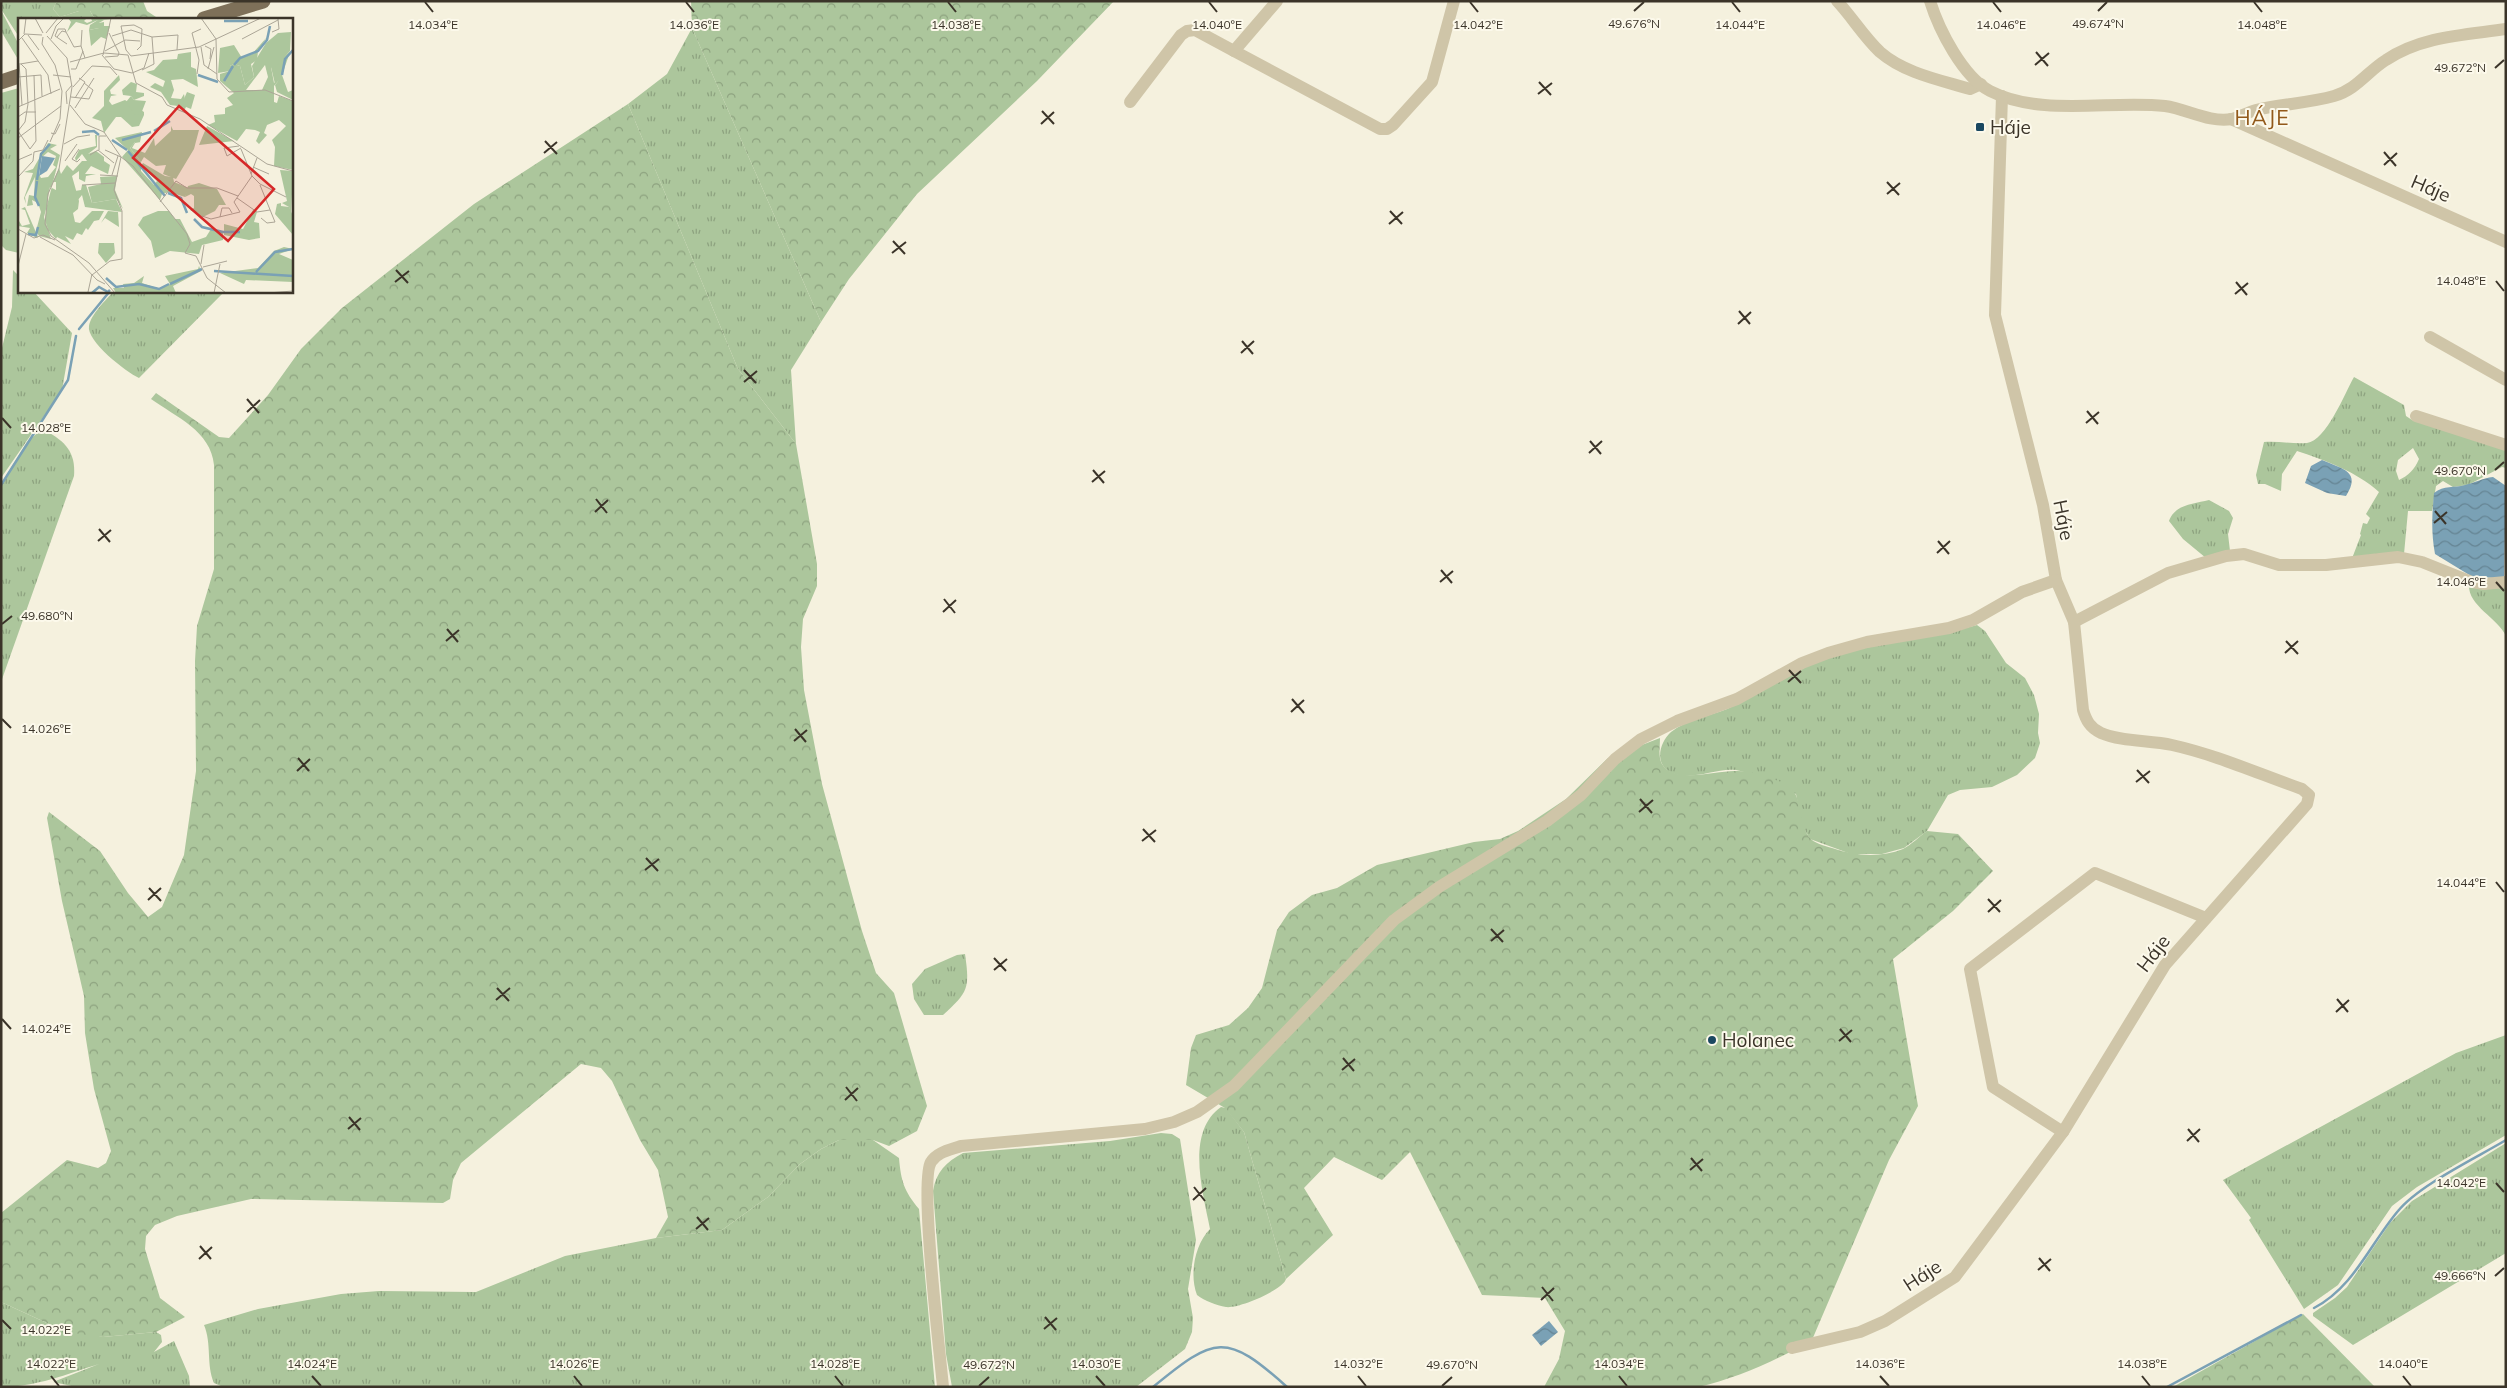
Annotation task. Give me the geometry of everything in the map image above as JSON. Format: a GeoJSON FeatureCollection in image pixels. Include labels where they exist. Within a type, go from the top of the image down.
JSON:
{"type":"FeatureCollection","features":[{"type":"Feature","properties":{"kind":"main road"},"geometry":{"type":"LineString","coordinates":[[207,18],[263,1]]}},
{"type":"Feature","properties":{"kind":"main road"},"geometry":{"type":"LineString","coordinates":[[1,82],[18,76]]}},
{"type":"Feature","properties":{"kind":"street"},"geometry":{"type":"LineString","coordinates":[[1234,51],[1277,1]]}},
{"type":"Feature","properties":{"kind":"street"},"geometry":{"type":"LineString","coordinates":[[1130,102],[1181,35],[1195,30],[1380,129],[1387,129],[1393,125],[1432,82],[1454,1]]}},
{"type":"Feature","properties":{"kind":"street"},"geometry":{"type":"LineString","coordinates":[[1837,1],[1880,52],[1897,63],[1970,90],[1980,84]]}},
{"type":"Feature","properties":{"kind":"street","name":"Háje"},"geometry":{"type":"LineString","coordinates":[[1930,1],[1948,42],[1980,84],[2002,96],[2018,101],[2064,105],[2167,106],[2213,119],[2231,119],[2256,110],[2345,92],[2386,60],[2418,44],[2434,39],[2506,29]]}},
{"type":"Feature","properties":{"kind":"street","name":"Háje"},"geometry":{"type":"LineString","coordinates":[[1792,1348],[1860,1332],[1885,1321],[1955,1277],[2063,1132],[2165,965],[2306,804],[2309,795],[2302,790],[2209,755],[2171,744],[2110,736],[2091,726],[2082,710],[2074,622],[2056,580],[2043,505],[1995,315],[2002,96]]}},
{"type":"Feature","properties":{"kind":"street","name":"Háje"},"geometry":{"type":"LineString","coordinates":[[2231,119],[2506,242]]}},
{"type":"Feature","properties":{"kind":"street"},"geometry":{"type":"LineString","coordinates":[[2430,337],[2506,380]]}},
{"type":"Feature","properties":{"kind":"street"},"geometry":{"type":"LineString","coordinates":[[2416,416],[2506,446]]}},
{"type":"Feature","properties":{"kind":"street"},"geometry":{"type":"LineString","coordinates":[[2074,622],[2168,572],[2226,556],[2244,554],[2279,565],[2326,566],[2398,557],[2422,562],[2472,582],[2484,584],[2506,582]]}},
{"type":"Feature","properties":{"kind":"street"},"geometry":{"type":"LineString","coordinates":[[943,1387],[927,1204],[927,1173],[931,1162],[940,1153],[960,1146],[1145,1129],[1174,1122],[1197,1112],[1234,1086],[1394,920],[1439,888],[1547,821],[1581,795],[1615,759],[1641,740],[1677,721],[1737,699],[1802,663],[1866,642],[1949,628],[1973,620],[2022,592],[2056,580]]}},
{"type":"Feature","properties":{"kind":"street"},"geometry":{"type":"LineString","coordinates":[[2063,1132],[1993,1087],[1970,969],[2095,873],[2206,918]]}},
{"type":"Feature","properties":{"kind":"green space"},"geometry":{"type":"Polygon","coordinates":[[[1,1],[57,1],[53,9],[60,17],[79,11],[90,11],[94,18],[18,18],[18,35],[1,9],[1,1]]]}},
{"type":"Feature","properties":{"kind":"green space"},"geometry":{"type":"Polygon","coordinates":[[[57,1],[143,1],[147,11],[158,18],[94,18],[90,11],[79,11],[60,17],[53,9],[57,1]]]}},
{"type":"Feature","properties":{"kind":"green space"},"geometry":{"type":"Polygon","coordinates":[[[691,1],[1114,1],[1037,81],[917,194],[849,279],[821,322],[692,28],[691,1]]]}},
{"type":"Feature","properties":{"kind":"green space"},"geometry":{"type":"Polygon","coordinates":[[[1,10],[18,43],[18,59],[1,31],[1,10]]]}},
{"type":"Feature","properties":{"kind":"green space"},"geometry":{"type":"Polygon","coordinates":[[[692,28],[821,322],[791,370],[796,444],[738,369],[628,104],[667,74],[692,28]]]}},
{"type":"Feature","properties":{"kind":"green space"},"geometry":{"type":"Polygon","coordinates":[[[18,88],[18,253],[6,250],[1,245],[1,93],[18,88]]]}},
{"type":"Feature","properties":{"kind":"green space"},"geometry":{"type":"Polygon","coordinates":[[[628,104],[738,369],[796,444],[817,564],[817,586],[803,619],[801,647],[804,690],[822,784],[862,931],[876,973],[894,993],[927,1106],[917,1131],[889,1146],[873,1140],[839,1140],[821,1149],[800,1164],[768,1197],[722,1230],[656,1238],[668,1217],[658,1170],[640,1140],[612,1081],[601,1068],[581,1064],[461,1163],[453,1180],[450,1199],[443,1203],[251,1199],[177,1216],[155,1225],[146,1236],[145,1249],[160,1298],[185,1317],[156,1332],[103,1337],[79,1334],[49,1324],[1,1302],[1,1213],[67,1160],[98,1168],[106,1163],[111,1151],[94,1089],[85,1033],[84,996],[62,901],[47,818],[49,812],[100,851],[128,893],[148,917],[162,907],[184,855],[196,771],[195,661],[197,626],[214,569],[214,465],[211,453],[199,434],[191,426],[151,399],[156,393],[219,437],[229,438],[268,395],[301,349],[342,308],[474,204],[628,104]]]}},
{"type":"Feature","properties":{"kind":"green space"},"geometry":{"type":"Polygon","coordinates":[[[13,270],[18,275],[18,292],[34,292],[72,333],[62,390],[1,478],[1,352],[12,307],[13,270]]]}},
{"type":"Feature","properties":{"kind":"green space"},"geometry":{"type":"Polygon","coordinates":[[[113,292],[224,292],[139,378],[108,355],[94,340],[89,326],[99,307],[113,292]]]}},
{"type":"Feature","properties":{"kind":"green space"},"geometry":{"type":"Polygon","coordinates":[[[2354,377],[2404,405],[2406,416],[2412,420],[2506,448],[2506,468],[2502,467],[2468,485],[2453,487],[2443,481],[2436,486],[2432,511],[2408,511],[2404,554],[2351,561],[2361,535],[2363,523],[2367,524],[2370,518],[2366,514],[2379,492],[2361,478],[2340,467],[2297,451],[2282,474],[2281,491],[2265,484],[2258,484],[2256,475],[2264,442],[2307,443],[2314,440],[2328,425],[2354,377]],[[2413,448],[2398,460],[2396,471],[2399,480],[2411,472],[2419,459],[2413,448]]]}},
{"type":"Feature","properties":{"kind":"green space"},"geometry":{"type":"Polygon","coordinates":[[[42,429],[57,437],[67,447],[73,460],[74,476],[1,682],[1,484],[27,442],[42,429]]]}},
{"type":"Feature","properties":{"kind":"green space"},"geometry":{"type":"Polygon","coordinates":[[[2209,500],[2229,511],[2233,518],[2228,534],[2230,551],[2206,558],[2183,539],[2169,521],[2172,515],[2180,508],[2209,500]]]}},
{"type":"Feature","properties":{"kind":"green space"},"geometry":{"type":"Polygon","coordinates":[[[2469,585],[2506,586],[2506,636],[2497,623],[2478,606],[2470,592],[2469,585]]]}},
{"type":"Feature","properties":{"kind":"green space"},"geometry":{"type":"Polygon","coordinates":[[[1977,625],[1985,631],[2006,663],[2025,678],[2034,695],[2039,714],[2038,733],[2040,743],[2035,758],[2017,775],[1992,787],[1960,790],[1948,795],[1927,831],[1904,848],[1882,854],[1851,854],[1810,839],[1802,825],[1796,794],[1758,777],[1736,770],[1691,776],[1674,774],[1663,765],[1660,755],[1662,745],[1671,732],[1691,721],[1727,709],[1752,697],[1812,664],[1863,648],[1977,625]]]}},
{"type":"Feature","properties":{"kind":"green space"},"geometry":{"type":"Polygon","coordinates":[[[1660,738],[1662,764],[1676,774],[1695,775],[1740,771],[1764,776],[1789,786],[1797,798],[1805,830],[1813,841],[1819,844],[1850,853],[1876,855],[1903,849],[1927,831],[1958,834],[1993,871],[1953,911],[1893,959],[1918,1106],[1889,1160],[1812,1340],[1757,1368],[1728,1379],[1698,1387],[1544,1387],[1559,1359],[1565,1331],[1545,1298],[1482,1295],[1410,1152],[1382,1180],[1334,1157],[1304,1188],[1333,1235],[1286,1279],[1244,1132],[1225,1108],[1186,1085],[1191,1048],[1196,1035],[1229,1025],[1248,1008],[1262,988],[1277,930],[1289,912],[1312,895],[1337,888],[1377,865],[1474,842],[1500,839],[1518,831],[1566,799],[1608,758],[1660,738]]]}},
{"type":"Feature","properties":{"kind":"green space"},"geometry":{"type":"Polygon","coordinates":[[[965,954],[967,983],[958,1001],[943,1015],[924,1015],[914,999],[912,984],[925,969],[957,955],[965,954]]]}},
{"type":"Feature","properties":{"kind":"green space"},"geometry":{"type":"Polygon","coordinates":[[[2506,1035],[2506,1135],[2417,1187],[2392,1206],[2338,1285],[2304,1309],[2249,1220],[2251,1218],[2223,1180],[2456,1053],[2506,1035]]]}},
{"type":"Feature","properties":{"kind":"green space"},"geometry":{"type":"Polygon","coordinates":[[[1221,1107],[1226,1108],[1244,1132],[1286,1279],[1269,1293],[1232,1307],[1215,1304],[1197,1295],[1194,1278],[1197,1251],[1210,1229],[1201,1181],[1200,1147],[1203,1132],[1210,1118],[1221,1107]]]}},
{"type":"Feature","properties":{"kind":"green space"},"geometry":{"type":"Polygon","coordinates":[[[1161,1133],[1172,1134],[1180,1139],[1196,1240],[1188,1289],[1193,1318],[1192,1332],[1185,1349],[1136,1387],[952,1387],[946,1354],[933,1191],[934,1184],[943,1168],[963,1153],[1110,1141],[1161,1133]]]}},
{"type":"Feature","properties":{"kind":"green space"},"geometry":{"type":"Polygon","coordinates":[[[839,1140],[873,1140],[899,1158],[904,1185],[919,1209],[935,1387],[223,1387],[214,1383],[210,1369],[208,1340],[204,1325],[258,1309],[341,1294],[379,1291],[476,1292],[565,1256],[656,1238],[722,1230],[768,1197],[800,1164],[821,1149],[839,1140]]]}},
{"type":"Feature","properties":{"kind":"green space"},"geometry":{"type":"Polygon","coordinates":[[[2506,1143],[2506,1253],[2353,1345],[2313,1316],[2313,1313],[2347,1287],[2390,1223],[2412,1201],[2506,1143]]]}},
{"type":"Feature","properties":{"kind":"green space"},"geometry":{"type":"Polygon","coordinates":[[[1,1302],[49,1324],[103,1337],[156,1332],[161,1335],[162,1342],[154,1352],[174,1341],[189,1376],[190,1387],[76,1387],[53,1382],[99,1364],[27,1385],[1,1387],[1,1302]]]}},
{"type":"Feature","properties":{"kind":"green space"},"geometry":{"type":"Polygon","coordinates":[[[2303,1314],[2375,1387],[2173,1387],[2303,1314]]]}},
{"type":"Feature","properties":{"kind":"water"},"geometry":{"type":"Polygon","coordinates":[[[2322,460],[2343,469],[2351,476],[2352,481],[2346,496],[2327,493],[2305,483],[2311,466],[2322,460]]]}},
{"type":"Feature","properties":{"kind":"water"},"geometry":{"type":"Polygon","coordinates":[[[2493,477],[2506,486],[2504,579],[2471,576],[2435,554],[2433,538],[2434,493],[2445,488],[2465,485],[2493,477]]]}},
{"type":"Feature","properties":{"kind":"water"},"geometry":{"type":"Polygon","coordinates":[[[1549,1321],[1558,1332],[1541,1346],[1532,1335],[1549,1321]]]}},
{"type":"Feature","properties":{"kind":"waterway"},"geometry":{"type":"LineString","coordinates":[[79,329],[109,292]]}},
{"type":"Feature","properties":{"kind":"waterway"},"geometry":{"type":"LineString","coordinates":[[1,485],[68,380],[76,336]]}},
{"type":"Feature","properties":{"kind":"waterway"},"geometry":{"type":"LineString","coordinates":[[2314,1308],[2340,1289],[2351,1277],[2388,1224],[2407,1201],[2433,1182],[2506,1140]]}},
{"type":"Feature","properties":{"kind":"waterway"},"geometry":{"type":"LineString","coordinates":[[2167,1387],[2301,1315]]}},
{"type":"Feature","properties":{"kind":"waterway"},"geometry":{"type":"LineString","coordinates":[[1153,1387],[1192,1358],[1207,1350],[1220,1347],[1234,1349],[1249,1357],[1287,1387]]}},
{"type":"Feature","properties":{"kind":"place","name":"Háje"},"geometry":{"type":"Point","coordinates":[1980,127]}},
{"type":"Feature","properties":{"kind":"place","name":"Holanec"},"geometry":{"type":"Point","coordinates":[1712,1040]}},
{"type":"Feature","properties":{"kind":"district","name":"HÁJE"},"geometry":{"type":"Point","coordinates":[2262,118]}}]}
